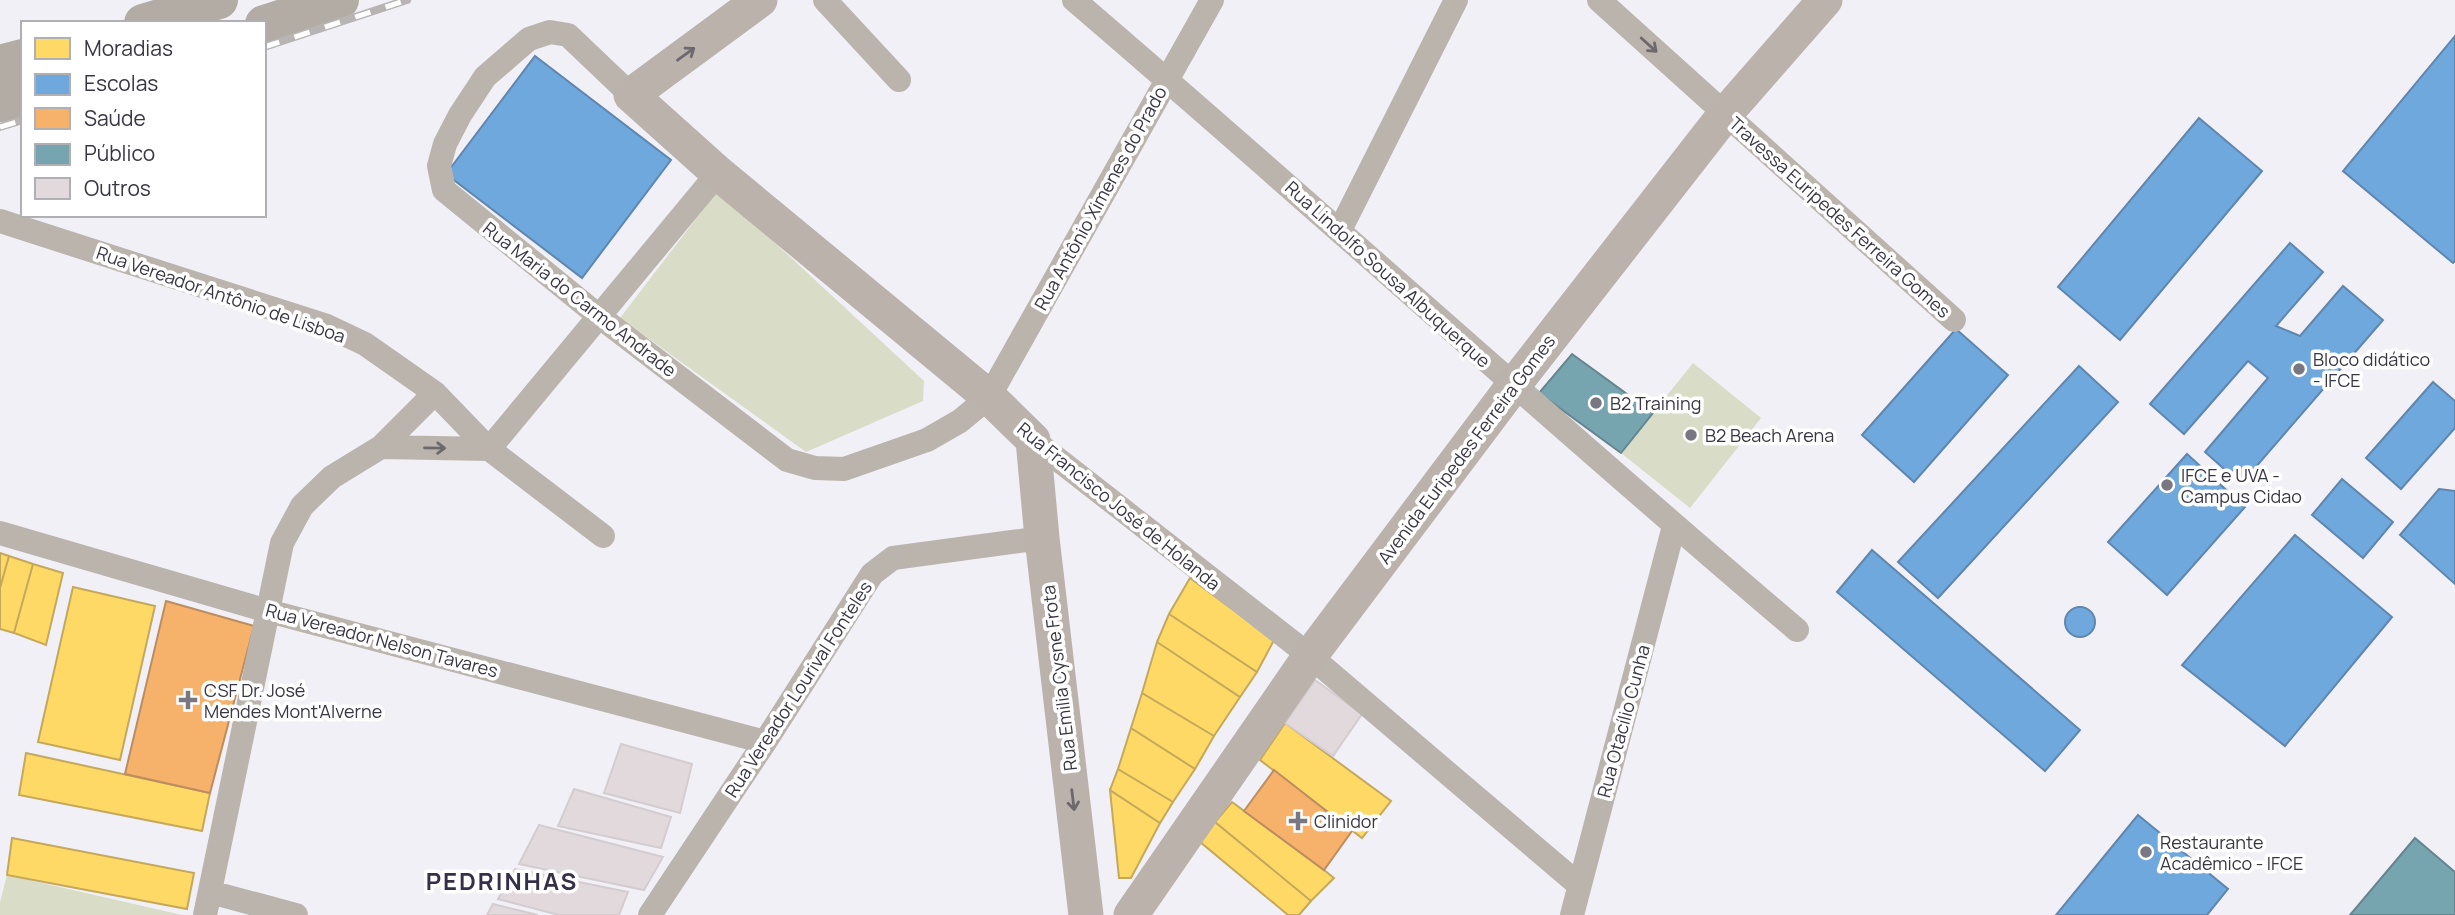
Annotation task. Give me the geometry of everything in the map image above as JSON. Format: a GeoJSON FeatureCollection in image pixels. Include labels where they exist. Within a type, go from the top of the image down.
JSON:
{"type":"FeatureCollection","features":[{"type":"Feature","properties":{"kind":"main road"},"geometry":{"type":"LineString","coordinates":[[150,21],[219,0]]}},
{"type":"Feature","properties":{"kind":"main road"},"geometry":{"type":"LineString","coordinates":[[266,23],[340,0]]}},
{"type":"Feature","properties":{"kind":"main road"},"geometry":{"type":"LineString","coordinates":[[0,64],[21,59]]}},
{"type":"Feature","properties":{"kind":"main road"},"geometry":{"type":"LineString","coordinates":[[0,103],[21,98]]}},
{"type":"Feature","properties":{"kind":"street"},"geometry":{"type":"LineString","coordinates":[[631,95],[760,0]]}},
{"type":"Feature","properties":{"kind":"street"},"geometry":{"type":"LineString","coordinates":[[825,0],[899,80]]}},
{"type":"Feature","properties":{"kind":"street","name":"Rua Lindolfo Sousa Albuquerque"},"geometry":{"type":"LineString","coordinates":[[1074,0],[1340,230],[1513,386],[1797,630]]}},
{"type":"Feature","properties":{"kind":"street","name":"Rua Antônio Ximenes do Prado"},"geometry":{"type":"LineString","coordinates":[[989,397],[1212,0]]}},
{"type":"Feature","properties":{"kind":"street"},"geometry":{"type":"LineString","coordinates":[[1340,230],[1456,0]]}},
{"type":"Feature","properties":{"kind":"street","name":"Travessa Euripedes Ferreira Gomes"},"geometry":{"type":"LineString","coordinates":[[1599,0],[1954,320]]}},
{"type":"Feature","properties":{"kind":"street","name":"Avenida Euripedes Ferreira Gomes"},"geometry":{"type":"LineString","coordinates":[[1130,915],[1310,656],[1513,386],[1726,113],[1825,0]]}},
{"type":"Feature","properties":{"kind":"street","name":"Rua Maria do Carmo Andrade"},"geometry":{"type":"LineString","coordinates":[[631,95],[568,36],[550,32],[529,39],[485,76],[445,144],[439,166],[444,190],[600,317],[787,460],[815,468],[844,469],[927,440],[960,421],[989,397]]}},
{"type":"Feature","properties":{"kind":"street","name":"Rua Francisco José de Holanda"},"geometry":{"type":"LineString","coordinates":[[631,95],[718,173],[989,397],[1033,440],[1310,656],[1579,885]]}},
{"type":"Feature","properties":{"kind":"street"},"geometry":{"type":"LineString","coordinates":[[381,447],[489,449],[718,173]]}},
{"type":"Feature","properties":{"kind":"street","name":"Rua Vereador Antônio de Lisboa"},"geometry":{"type":"LineString","coordinates":[[0,221],[327,326],[365,344],[435,393],[489,449],[603,536]]}},
{"type":"Feature","properties":{"kind":"street"},"geometry":{"type":"LineString","coordinates":[[296,915],[207,904],[282,543],[302,506],[332,477],[381,447],[435,393]]}},
{"type":"Feature","properties":{"kind":"street","name":"Rua Emilia Cysne Frota"},"geometry":{"type":"LineString","coordinates":[[1033,440],[1086,915]]}},
{"type":"Feature","properties":{"kind":"street","name":"Rua Otacílio Cunha"},"geometry":{"type":"LineString","coordinates":[[1572,915],[1675,526]]}},
{"type":"Feature","properties":{"kind":"street","name":"Rua Vereador Nelson Tavares"},"geometry":{"type":"LineString","coordinates":[[0,533],[268,611],[765,742]]}},
{"type":"Feature","properties":{"kind":"street","name":"Rua Vereador Lourival Fonteles"},"geometry":{"type":"LineString","coordinates":[[650,915],[872,574],[893,558],[1042,538]]}},
{"type":"Feature","properties":{"kind":"green space"},"geometry":{"type":"Polygon","coordinates":[[[718,190],[924,381],[923,401],[806,452],[620,318],[718,190]]]}},
{"type":"Feature","properties":{"kind":"green space","name":"B2 Beach Arena"},"geometry":{"type":"Polygon","coordinates":[[[1693,363],[1761,418],[1690,508],[1621,453],[1693,363]]]}},
{"type":"Feature","properties":{"kind":"green space"},"geometry":{"type":"Polygon","coordinates":[[[7,875],[182,915],[0,915],[0,902],[7,875]]]}},
{"type":"Feature","properties":{"kind":"building: Moradias"},"geometry":{"type":"Polygon","coordinates":[[[0,553],[9,556],[0,588],[0,553]]]}},
{"type":"Feature","properties":{"kind":"building: Moradias"},"geometry":{"type":"Polygon","coordinates":[[[9,556],[33,564],[14,633],[0,629],[0,588],[9,556]]]}},
{"type":"Feature","properties":{"kind":"building: Moradias"},"geometry":{"type":"Polygon","coordinates":[[[33,564],[63,573],[46,645],[14,633],[33,564]]]}},
{"type":"Feature","properties":{"kind":"building: Moradias"},"geometry":{"type":"Polygon","coordinates":[[[1190,578],[1274,640],[1257,672],[1169,614],[1190,578]]]}},
{"type":"Feature","properties":{"kind":"building: Moradias"},"geometry":{"type":"Polygon","coordinates":[[[73,587],[155,606],[120,760],[38,742],[73,587]]]}},
{"type":"Feature","properties":{"kind":"building: Moradias"},"geometry":{"type":"Polygon","coordinates":[[[1169,614],[1257,672],[1240,697],[1157,642],[1169,614]]]}},
{"type":"Feature","properties":{"kind":"building: Moradias"},"geometry":{"type":"Polygon","coordinates":[[[1157,642],[1240,697],[1214,736],[1142,693],[1157,642]]]}},
{"type":"Feature","properties":{"kind":"building: Moradias"},"geometry":{"type":"Polygon","coordinates":[[[1142,693],[1214,736],[1195,769],[1131,728],[1142,693]]]}},
{"type":"Feature","properties":{"kind":"building: Moradias"},"geometry":{"type":"Polygon","coordinates":[[[1285,723],[1391,801],[1362,838],[1260,760],[1285,723]]]}},
{"type":"Feature","properties":{"kind":"building: Moradias"},"geometry":{"type":"Polygon","coordinates":[[[1131,728],[1195,769],[1173,802],[1118,769],[1131,728]]]}},
{"type":"Feature","properties":{"kind":"building: Moradias"},"geometry":{"type":"Polygon","coordinates":[[[26,753],[210,793],[202,831],[19,795],[26,753]]]}},
{"type":"Feature","properties":{"kind":"building: Moradias"},"geometry":{"type":"Polygon","coordinates":[[[1118,769],[1173,802],[1160,823],[1110,790],[1118,769]]]}},
{"type":"Feature","properties":{"kind":"building: Moradias"},"geometry":{"type":"Polygon","coordinates":[[[1110,790],[1160,823],[1131,878],[1119,878],[1110,790]]]}},
{"type":"Feature","properties":{"kind":"building: Moradias"},"geometry":{"type":"Polygon","coordinates":[[[1232,802],[1334,878],[1311,901],[1215,822],[1232,802]]]}},
{"type":"Feature","properties":{"kind":"building: Moradias"},"geometry":{"type":"Polygon","coordinates":[[[1215,822],[1311,901],[1299,915],[1288,915],[1199,841],[1215,822]]]}},
{"type":"Feature","properties":{"kind":"building: Moradias"},"geometry":{"type":"Polygon","coordinates":[[[12,838],[194,873],[187,909],[7,875],[12,838]]]}},
{"type":"Feature","properties":{"kind":"building: Escolas"},"geometry":{"type":"Polygon","coordinates":[[[2455,36],[2455,261],[2453,263],[2343,171],[2455,36]]]}},
{"type":"Feature","properties":{"kind":"building: Escolas"},"geometry":{"type":"Polygon","coordinates":[[[535,56],[671,160],[582,278],[446,174],[535,56]]]}},
{"type":"Feature","properties":{"kind":"building: Escolas"},"geometry":{"type":"Polygon","coordinates":[[[2199,118],[2262,171],[2120,340],[2058,287],[2199,118]]]}},
{"type":"Feature","properties":{"kind":"building: Escolas","name":"Bloco didático - IFCE"},"geometry":{"type":"Polygon","coordinates":[[[2290,243],[2323,272],[2276,326],[2300,336],[2343,286],[2383,320],[2241,484],[2205,452],[2268,378],[2248,361],[2184,434],[2150,404],[2290,243]]]}},
{"type":"Feature","properties":{"kind":"building: Escolas"},"geometry":{"type":"Polygon","coordinates":[[[1956,329],[2008,375],[1914,482],[1862,435],[1956,329]]]}},
{"type":"Feature","properties":{"kind":"building: Escolas"},"geometry":{"type":"Polygon","coordinates":[[[2079,366],[2118,402],[1938,598],[1898,562],[2079,366]]]}},
{"type":"Feature","properties":{"kind":"building: Escolas"},"geometry":{"type":"Polygon","coordinates":[[[2433,382],[2455,401],[2455,428],[2401,489],[2366,458],[2433,382]]]}},
{"type":"Feature","properties":{"kind":"building: Escolas"},"geometry":{"type":"Polygon","coordinates":[[[2187,454],[2245,507],[2167,595],[2108,542],[2187,454]]]}},
{"type":"Feature","properties":{"kind":"building: Escolas"},"geometry":{"type":"Polygon","coordinates":[[[2342,479],[2393,522],[2363,558],[2312,515],[2342,479]]]}},
{"type":"Feature","properties":{"kind":"building: Escolas"},"geometry":{"type":"Polygon","coordinates":[[[2439,489],[2455,491],[2455,584],[2400,535],[2439,489]]]}},
{"type":"Feature","properties":{"kind":"building: Escolas"},"geometry":{"type":"Polygon","coordinates":[[[2295,535],[2392,617],[2285,746],[2182,665],[2295,535]]]}},
{"type":"Feature","properties":{"kind":"building: Escolas"},"geometry":{"type":"Polygon","coordinates":[[[1872,550],[2080,730],[2045,771],[1837,592],[1872,550]]]}},
{"type":"Feature","properties":{"kind":"building: Escolas"},"geometry":{"type":"Polygon","coordinates":[[[2080,607],[2090,612],[2095,622],[2090,632],[2080,637],[2070,632],[2065,622],[2070,612],[2080,607]]]}},
{"type":"Feature","properties":{"kind":"building: Escolas","name":"Restaurante Acadêmico - IFCE"},"geometry":{"type":"Polygon","coordinates":[[[2138,815],[2228,889],[2207,915],[2056,915],[2138,815]]]}},
{"type":"Feature","properties":{"kind":"building: Saúde","name":"CSF Dr. José Mendes Mont'Alverne"},"geometry":{"type":"Polygon","coordinates":[[[166,601],[254,626],[210,793],[125,774],[166,601]]]}},
{"type":"Feature","properties":{"kind":"building: Saúde","name":"Clinidor"},"geometry":{"type":"Polygon","coordinates":[[[1274,770],[1352,831],[1324,870],[1244,811],[1274,770]]]}},
{"type":"Feature","properties":{"kind":"building: Público","name":"B2 Training"},"geometry":{"type":"Polygon","coordinates":[[[1572,354],[1653,413],[1621,453],[1539,393],[1572,354]]]}},
{"type":"Feature","properties":{"kind":"building: Público"},"geometry":{"type":"Polygon","coordinates":[[[2415,838],[2455,872],[2455,915],[2350,915],[2415,838]]]}},
{"type":"Feature","properties":{"kind":"building: Outros"},"geometry":{"type":"Polygon","coordinates":[[[1315,680],[1362,714],[1333,756],[1285,723],[1315,680]]]}},
{"type":"Feature","properties":{"kind":"building: Outros"},"geometry":{"type":"Polygon","coordinates":[[[621,744],[692,764],[680,813],[604,793],[621,744]]]}},
{"type":"Feature","properties":{"kind":"building: Outros"},"geometry":{"type":"Polygon","coordinates":[[[574,789],[671,817],[661,848],[558,826],[574,789]]]}},
{"type":"Feature","properties":{"kind":"building: Outros"},"geometry":{"type":"Polygon","coordinates":[[[539,825],[663,857],[644,890],[519,864],[539,825]]]}},
{"type":"Feature","properties":{"kind":"building: Outros"},"geometry":{"type":"Polygon","coordinates":[[[515,869],[628,892],[619,915],[559,915],[498,899],[515,869]]]}},
{"type":"Feature","properties":{"kind":"building: Outros"},"geometry":{"type":"Polygon","coordinates":[[[493,904],[538,915],[487,915],[493,904]]]}},
{"type":"Feature","properties":{"kind":"railway"},"geometry":{"type":"LineString","coordinates":[[266,46],[407,0]]}},
{"type":"Feature","properties":{"kind":"railway"},"geometry":{"type":"LineString","coordinates":[[0,127],[21,121]]}},
{"type":"Feature","properties":{"kind":"place","name":"Bloco didático - IFCE"},"geometry":{"type":"Point","coordinates":[2299,369]}},
{"type":"Feature","properties":{"kind":"place","name":"B2 Training"},"geometry":{"type":"Point","coordinates":[1596,403]}},
{"type":"Feature","properties":{"kind":"place","name":"B2 Beach Arena"},"geometry":{"type":"Point","coordinates":[1691,435]}},
{"type":"Feature","properties":{"kind":"place","name":"IFCE e UVA - Campus Cidao"},"geometry":{"type":"Point","coordinates":[2167,485]}},
{"type":"Feature","properties":{"kind":"place","name":"CSF Dr. José Mendes Mont'Alverne"},"geometry":{"type":"Point","coordinates":[188,700]}},
{"type":"Feature","properties":{"kind":"place","name":"Clinidor"},"geometry":{"type":"Point","coordinates":[1298,821]}},
{"type":"Feature","properties":{"kind":"place","name":"Restaurante Acadêmico - IFCE"},"geometry":{"type":"Point","coordinates":[2146,852]}},
{"type":"Feature","properties":{"kind":"district","name":"PEDRINHAS"},"geometry":{"type":"Point","coordinates":[502,880]}}]}
